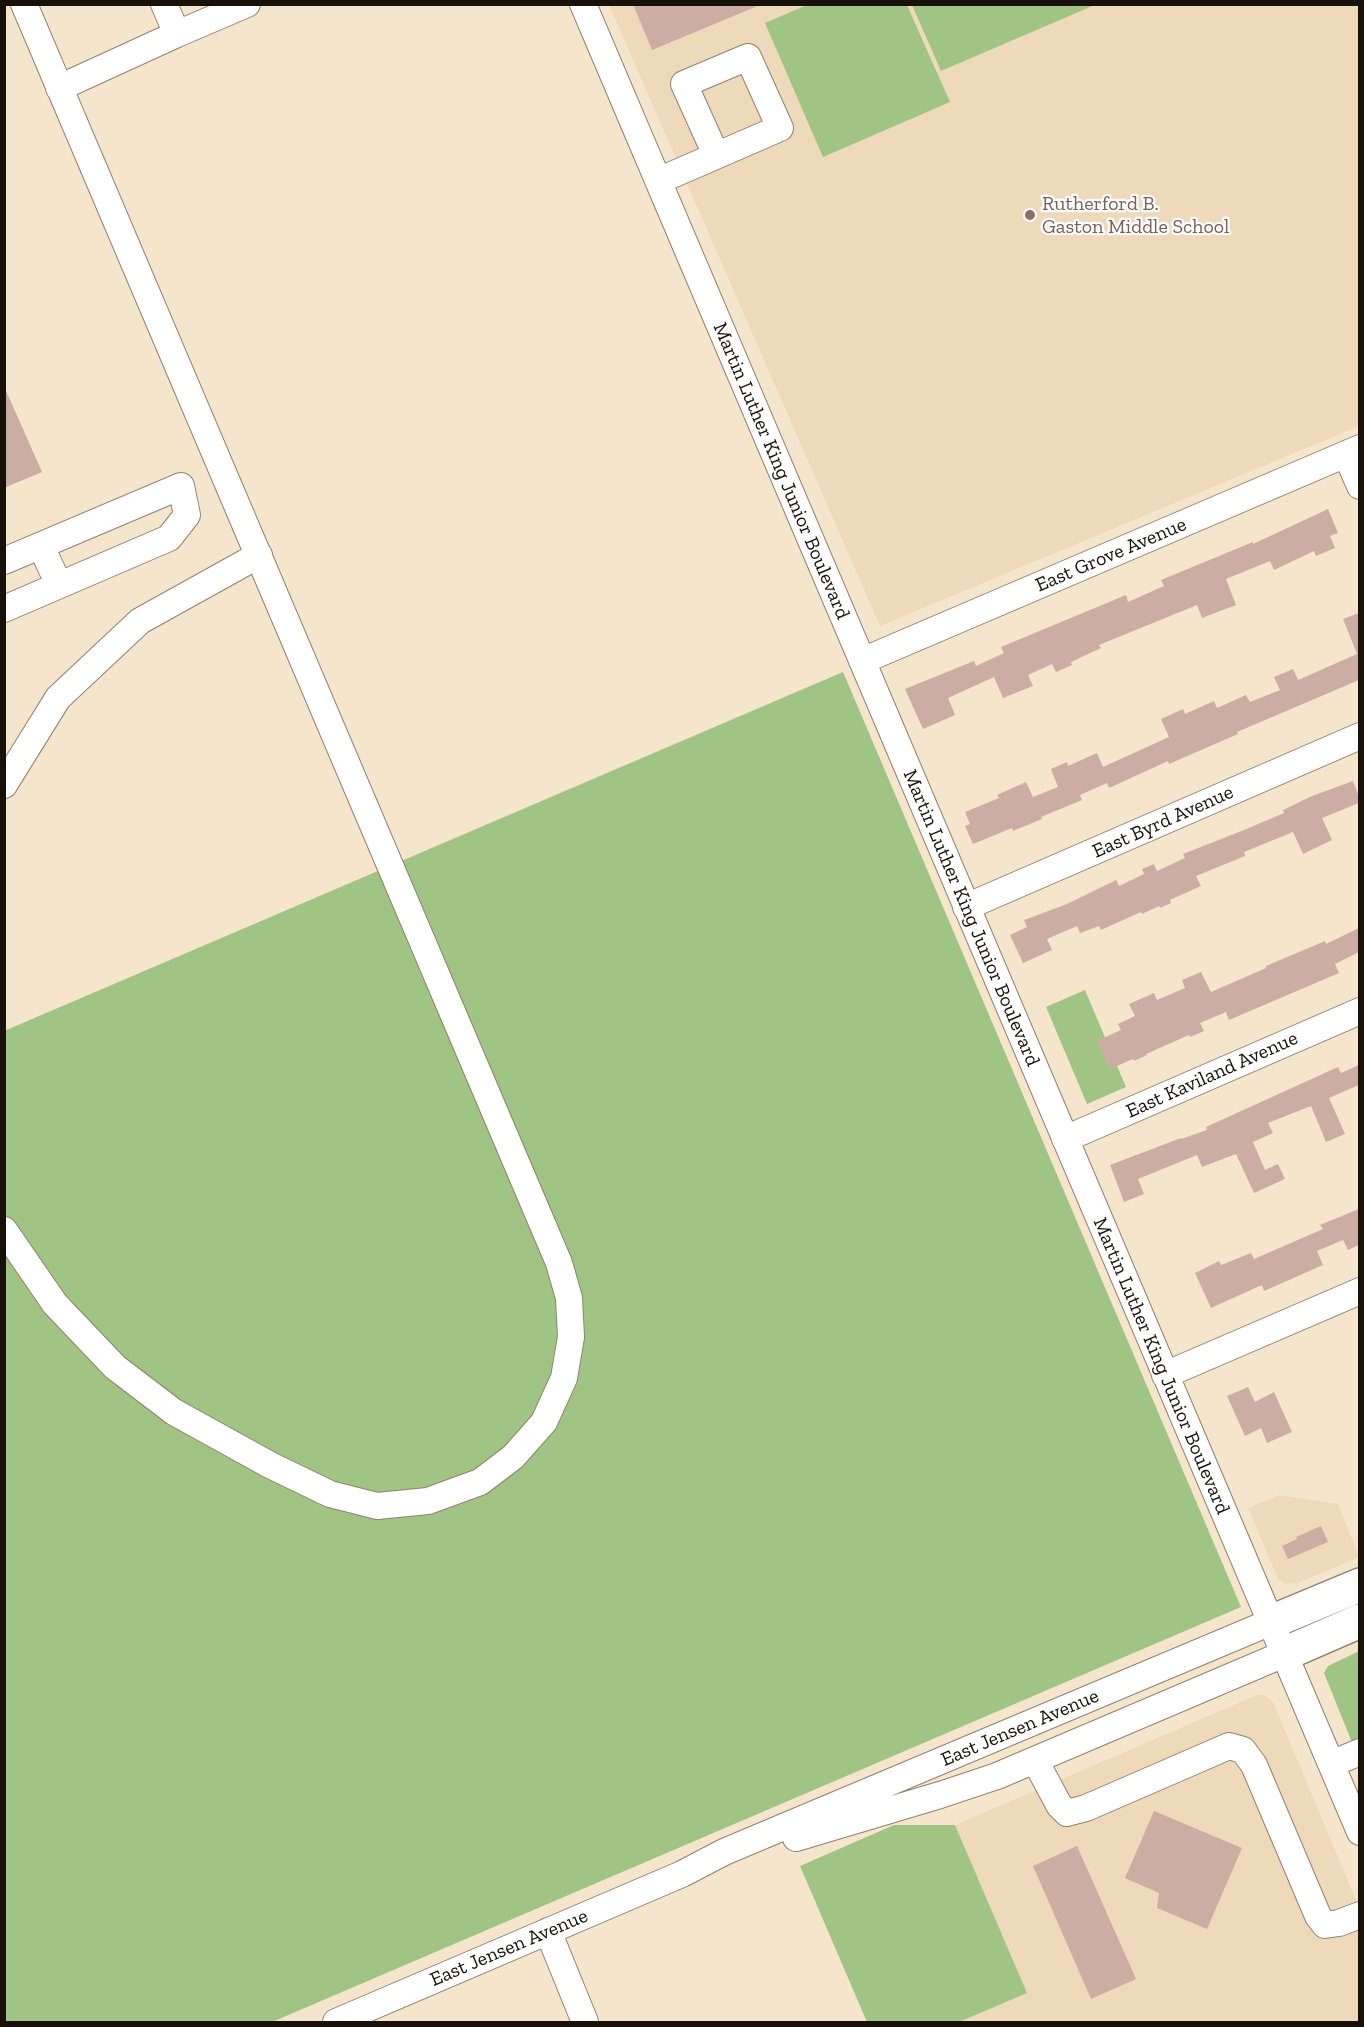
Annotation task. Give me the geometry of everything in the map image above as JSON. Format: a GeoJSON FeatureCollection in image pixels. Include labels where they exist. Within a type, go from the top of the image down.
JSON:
{"type":"FeatureCollection","features":[{"type":"Feature","properties":{"kind":"main road","name":"East Jensen Avenue"},"geometry":{"type":"LineString","coordinates":[[1270,1623],[1359,1585]]}},
{"type":"Feature","properties":{"kind":"main road","name":"East Jensen Avenue"},"geometry":{"type":"LineString","coordinates":[[1284,1654],[1359,1621]]}},
{"type":"Feature","properties":{"kind":"street"},"geometry":{"type":"LineString","coordinates":[[4,1230],[55,1304],[116,1366],[174,1412],[270,1465],[330,1494],[377,1506],[428,1501],[480,1482],[513,1457],[544,1422],[564,1378],[571,1336],[569,1298],[559,1263],[24,4]]}},
{"type":"Feature","properties":{"kind":"street"},"geometry":{"type":"LineString","coordinates":[[164,4],[177,34]]}},
{"type":"Feature","properties":{"kind":"street"},"geometry":{"type":"LineString","coordinates":[[59,88],[247,4]]}},
{"type":"Feature","properties":{"kind":"street","name":"Martin Luther King Junior Boulevard"},"geometry":{"type":"LineString","coordinates":[[583,4],[1359,1832]]}},
{"type":"Feature","properties":{"kind":"street"},"geometry":{"type":"LineString","coordinates":[[658,181],[716,155]]}},
{"type":"Feature","properties":{"kind":"street"},"geometry":{"type":"LineString","coordinates":[[1353,451],[1359,486]]}},
{"type":"Feature","properties":{"kind":"street","name":"East Grove Avenue"},"geometry":{"type":"LineString","coordinates":[[862,661],[1353,451]]}},
{"type":"Feature","properties":{"kind":"street"},"geometry":{"type":"LineString","coordinates":[[4,561],[181,486],[188,515],[169,538],[4,609]]}},
{"type":"Feature","properties":{"kind":"street"},"geometry":{"type":"LineString","coordinates":[[40,546],[59,585]]}},
{"type":"Feature","properties":{"kind":"street"},"geometry":{"type":"LineString","coordinates":[[4,785],[58,698],[140,621],[258,555]]}},
{"type":"Feature","properties":{"kind":"street","name":"East Byrd Avenue"},"geometry":{"type":"LineString","coordinates":[[966,907],[1359,736]]}},
{"type":"Feature","properties":{"kind":"street","name":"East Kaviland Avenue"},"geometry":{"type":"LineString","coordinates":[[1065,1139],[1359,1011]]}},
{"type":"Feature","properties":{"kind":"street"},"geometry":{"type":"LineString","coordinates":[[1165,1375],[1359,1291]]}},
{"type":"Feature","properties":{"kind":"street","name":"East Jensen Avenue"},"geometry":{"type":"LineString","coordinates":[[336,2022],[682,1874],[735,1848],[1270,1623]]}},
{"type":"Feature","properties":{"kind":"street","name":"East Jensen Avenue"},"geometry":{"type":"LineString","coordinates":[[682,1874],[738,1859],[845,1822],[973,1785],[1284,1654]]}},
{"type":"Feature","properties":{"kind":"street"},"geometry":{"type":"LineString","coordinates":[[1035,1760],[1059,1805],[1067,1813],[1086,1808],[1229,1746],[1243,1750],[1254,1765],[1318,1916],[1325,1925],[1339,1923],[1359,1915]]}},
{"type":"Feature","properties":{"kind":"street"},"geometry":{"type":"LineString","coordinates":[[1331,1764],[1359,1752]]}},
{"type":"Feature","properties":{"kind":"street"},"geometry":{"type":"LineString","coordinates":[[548,1931],[585,2022]]}},
{"type":"Feature","properties":{"kind":"shaded area","name":"Rutherford B. Gaston Middle School"},"geometry":{"type":"Polygon","coordinates":[[[609,5],[1359,5],[1359,426],[880,626],[609,5]]]}},
{"type":"Feature","properties":{"kind":"shaded area"},"geometry":{"type":"Polygon","coordinates":[[[1279,1495],[1338,1504],[1359,1557],[1298,1583],[1286,1584],[1278,1579],[1248,1508],[1279,1495]]]}},
{"type":"Feature","properties":{"kind":"shaded area"},"geometry":{"type":"Polygon","coordinates":[[[1257,1695],[1264,1695],[1273,1702],[1359,1907],[1359,2022],[959,2022],[1027,1993],[955,1825],[1257,1695]]]}},
{"type":"Feature","properties":{"kind":"green space"},"geometry":{"type":"Polygon","coordinates":[[[912,4],[1097,4],[941,71],[912,5],[912,4]]]}},
{"type":"Feature","properties":{"kind":"green space"},"geometry":{"type":"Polygon","coordinates":[[[807,5],[907,5],[950,102],[823,157],[765,23],[807,5]]]}},
{"type":"Feature","properties":{"kind":"green space"},"geometry":{"type":"Polygon","coordinates":[[[843,672],[1241,1607],[272,2022],[5,2022],[4,1031],[843,672]]]}},
{"type":"Feature","properties":{"kind":"green space"},"geometry":{"type":"Polygon","coordinates":[[[1085,990],[1126,1087],[1087,1104],[1046,1007],[1085,990]]]}},
{"type":"Feature","properties":{"kind":"green space"},"geometry":{"type":"Polygon","coordinates":[[[1359,1651],[1359,1742],[1353,1745],[1324,1673],[1328,1666],[1359,1651]]]}},
{"type":"Feature","properties":{"kind":"green space"},"geometry":{"type":"Polygon","coordinates":[[[894,1825],[955,1825],[1027,1993],[959,2022],[867,2022],[800,1866],[894,1825]]]}},
{"type":"Feature","properties":{"kind":"building"},"geometry":{"type":"Polygon","coordinates":[[[633,4],[760,4],[760,5],[652,50],[633,4]]]}},
{"type":"Feature","properties":{"kind":"building"},"geometry":{"type":"Polygon","coordinates":[[[4,386],[42,472],[4,488],[4,386]]]}},
{"type":"Feature","properties":{"kind":"building"},"geometry":{"type":"Polygon","coordinates":[[[1328,509],[1338,533],[1330,536],[1335,548],[1316,556],[1314,551],[1274,570],[1270,561],[1226,579],[1236,605],[1202,618],[1197,605],[1099,645],[1101,648],[1056,672],[1052,664],[1028,675],[1033,686],[1003,698],[994,677],[948,698],[955,715],[923,729],[905,689],[974,661],[976,666],[1004,653],[1001,647],[1126,595],[1128,602],[1164,586],[1161,580],[1253,542],[1253,544],[1328,509]]]}},
{"type":"Feature","properties":{"kind":"building"},"geometry":{"type":"Polygon","coordinates":[[[1359,613],[1359,680],[1169,764],[1168,761],[1109,788],[1107,783],[1080,795],[1082,800],[1041,817],[1042,819],[973,844],[965,826],[970,824],[965,812],[999,798],[997,795],[1026,782],[1033,797],[1058,787],[1051,769],[1067,762],[1068,766],[1097,753],[1103,767],[1169,737],[1161,719],[1183,709],[1185,714],[1214,701],[1217,708],[1246,695],[1250,702],[1280,690],[1274,677],[1293,669],[1298,680],[1357,654],[1343,619],[1359,613]]]}},
{"type":"Feature","properties":{"kind":"building"},"geometry":{"type":"Polygon","coordinates":[[[1353,781],[1359,803],[1322,818],[1332,840],[1303,854],[1293,832],[1244,852],[1245,856],[1196,876],[1201,886],[1170,900],[1171,903],[1160,908],[1159,906],[1142,914],[1141,912],[1101,930],[1099,926],[1080,933],[1077,926],[1047,939],[1052,950],[1023,963],[1010,935],[1027,927],[1024,920],[1067,904],[1116,880],[1119,886],[1144,874],[1142,869],[1154,864],[1157,871],[1185,858],[1183,854],[1284,813],[1283,810],[1312,796],[1353,781]]]}},
{"type":"Feature","properties":{"kind":"building"},"geometry":{"type":"Polygon","coordinates":[[[1359,928],[1359,952],[1335,964],[1339,973],[1229,1020],[1226,1012],[1200,1023],[1204,1031],[1190,1037],[1189,1035],[1134,1061],[1133,1059],[1110,1069],[1097,1041],[1121,1030],[1118,1024],[1135,1016],[1129,1004],[1154,993],[1157,1000],[1185,988],[1182,980],[1201,972],[1211,992],[1266,968],[1266,966],[1325,941],[1326,944],[1359,928]]]}},
{"type":"Feature","properties":{"kind":"building"},"geometry":{"type":"Polygon","coordinates":[[[1359,1065],[1359,1085],[1329,1098],[1345,1134],[1326,1142],[1311,1106],[1268,1123],[1273,1133],[1253,1142],[1265,1170],[1278,1164],[1285,1179],[1254,1193],[1236,1154],[1202,1167],[1197,1155],[1138,1179],[1144,1194],[1124,1202],[1110,1165],[1207,1130],[1206,1127],[1338,1067],[1341,1073],[1359,1065]]]}},
{"type":"Feature","properties":{"kind":"building"},"geometry":{"type":"Polygon","coordinates":[[[1359,1209],[1359,1245],[1348,1250],[1343,1240],[1317,1251],[1323,1265],[1264,1291],[1262,1285],[1211,1308],[1195,1273],[1219,1261],[1221,1265],[1251,1253],[1254,1259],[1323,1229],[1320,1225],[1359,1209]]]}},
{"type":"Feature","properties":{"kind":"building"},"geometry":{"type":"Polygon","coordinates":[[[1248,1387],[1255,1402],[1274,1392],[1292,1432],[1267,1443],[1261,1428],[1245,1436],[1227,1396],[1248,1387]]]}},
{"type":"Feature","properties":{"kind":"building"},"geometry":{"type":"Polygon","coordinates":[[[1321,1526],[1328,1542],[1288,1559],[1282,1546],[1321,1526]]]}},
{"type":"Feature","properties":{"kind":"building"},"geometry":{"type":"Polygon","coordinates":[[[1154,1811],[1242,1848],[1207,1929],[1157,1908],[1159,1893],[1125,1878],[1154,1811]]]}},
{"type":"Feature","properties":{"kind":"building"},"geometry":{"type":"Polygon","coordinates":[[[1077,1846],[1136,1979],[1091,1999],[1033,1866],[1077,1846]]]}},
{"type":"Feature","properties":{"kind":"place","name":"Rutherford B. Gaston Middle School"},"geometry":{"type":"Point","coordinates":[1030,215]}}]}
